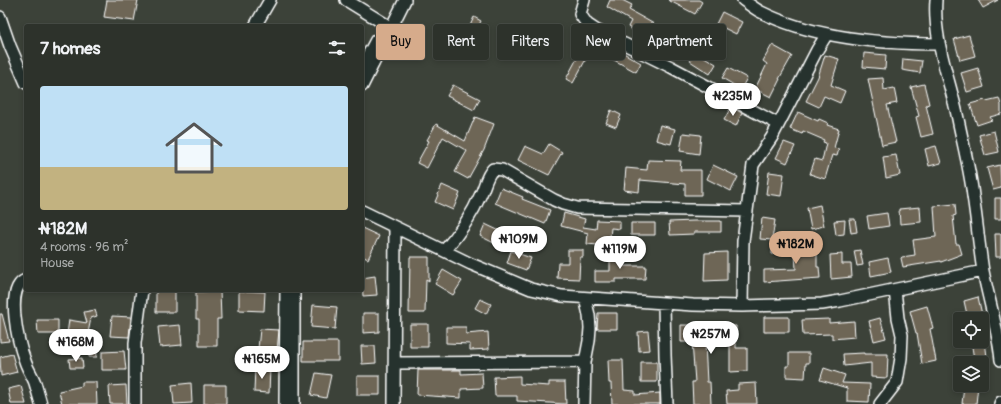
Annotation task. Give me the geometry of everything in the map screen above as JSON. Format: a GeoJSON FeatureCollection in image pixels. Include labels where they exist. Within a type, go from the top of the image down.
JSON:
{"type":"FeatureCollection","features":[{"type":"Feature","properties":{"kind":"street"},"geometry":{"type":"LineString","coordinates":[[256,24],[270,0]]}},
{"type":"Feature","properties":{"kind":"street"},"geometry":{"type":"LineString","coordinates":[[346,0],[385,24],[397,0]]}},
{"type":"Feature","properties":{"kind":"street"},"geometry":{"type":"LineString","coordinates":[[364,82],[405,0]]}},
{"type":"Feature","properties":{"kind":"street"},"geometry":{"type":"LineString","coordinates":[[584,0],[580,14],[587,24],[596,30],[671,67],[778,124]]}},
{"type":"Feature","properties":{"kind":"street"},"geometry":{"type":"LineString","coordinates":[[743,0],[760,12],[786,22],[827,34],[855,39],[911,44],[939,44]]}},
{"type":"Feature","properties":{"kind":"street"},"geometry":{"type":"LineString","coordinates":[[936,0],[936,20],[939,44],[954,100],[965,152],[973,194],[983,271],[999,338],[1001,360]]}},
{"type":"Feature","properties":{"kind":"street"},"geometry":{"type":"LineString","coordinates":[[0,17],[24,78]]}},
{"type":"Feature","properties":{"kind":"street"},"geometry":{"type":"LineString","coordinates":[[806,28],[817,50]]}},
{"type":"Feature","properties":{"kind":"street"},"geometry":{"type":"LineString","coordinates":[[742,306],[744,241],[753,165],[772,137],[817,50],[827,34]]}},
{"type":"Feature","properties":{"kind":"street"},"geometry":{"type":"LineString","coordinates":[[364,62],[376,40]]}},
{"type":"Feature","properties":{"kind":"street"},"geometry":{"type":"LineString","coordinates":[[444,251],[456,237],[467,220],[482,194],[489,173],[493,169],[502,170],[554,200],[578,208],[747,211]]}},
{"type":"Feature","properties":{"kind":"street"},"geometry":{"type":"LineString","coordinates":[[364,212],[471,264],[531,289],[562,296],[693,305],[742,306],[822,304],[983,271]]}},
{"type":"Feature","properties":{"kind":"street"},"geometry":{"type":"LineString","coordinates":[[394,404],[395,228]]}},
{"type":"Feature","properties":{"kind":"street"},"geometry":{"type":"LineString","coordinates":[[24,280],[18,287],[14,305],[15,323],[25,361],[35,382],[41,404]]}},
{"type":"Feature","properties":{"kind":"street"},"geometry":{"type":"LineString","coordinates":[[880,404],[896,382],[901,358],[902,335],[895,290]]}},
{"type":"Feature","properties":{"kind":"street"},"geometry":{"type":"LineString","coordinates":[[135,404],[135,343],[142,292]]}},
{"type":"Feature","properties":{"kind":"street"},"geometry":{"type":"LineString","coordinates":[[285,404],[286,292]]}},
{"type":"Feature","properties":{"kind":"street"},"geometry":{"type":"LineString","coordinates":[[294,292],[294,404]]}},
{"type":"Feature","properties":{"kind":"street"},"geometry":{"type":"LineString","coordinates":[[584,404],[584,362],[589,341],[590,328],[585,298]]}},
{"type":"Feature","properties":{"kind":"street"},"geometry":{"type":"LineString","coordinates":[[664,303],[667,404]]}},
{"type":"Feature","properties":{"kind":"street"},"geometry":{"type":"LineString","coordinates":[[395,363],[512,361],[584,362]]}},
{"type":"Feature","properties":{"kind":"building"},"geometry":{"type":"Polygon","coordinates":[[[107,0],[138,0],[134,21],[104,17],[107,0]]]}},
{"type":"Feature","properties":{"kind":"building"},"geometry":{"type":"Polygon","coordinates":[[[610,0],[622,0],[632,5],[629,10],[654,24],[633,24],[633,30],[628,27],[631,21],[607,7],[610,0]]]}},
{"type":"Feature","properties":{"kind":"building"},"geometry":{"type":"Polygon","coordinates":[[[668,0],[699,0],[702,2],[695,14],[668,0]]]}},
{"type":"Feature","properties":{"kind":"building"},"geometry":{"type":"Polygon","coordinates":[[[978,0],[998,0],[983,8],[978,0]]]}},
{"type":"Feature","properties":{"kind":"building"},"geometry":{"type":"Polygon","coordinates":[[[722,12],[742,22],[736,34],[726,29],[726,24],[716,24],[722,12]]]}},
{"type":"Feature","properties":{"kind":"building"},"geometry":{"type":"Polygon","coordinates":[[[474,17],[481,21],[480,24],[471,24],[474,17]]]}},
{"type":"Feature","properties":{"kind":"building"},"geometry":{"type":"Polygon","coordinates":[[[969,35],[975,56],[960,60],[954,39],[969,35]]]}},
{"type":"Feature","properties":{"kind":"building"},"geometry":{"type":"Polygon","coordinates":[[[772,45],[792,56],[771,97],[755,89],[767,64],[763,61],[772,45]]]}},
{"type":"Feature","properties":{"kind":"building"},"geometry":{"type":"Polygon","coordinates":[[[864,53],[886,55],[885,69],[863,67],[864,53]]]}},
{"type":"Feature","properties":{"kind":"building"},"geometry":{"type":"Polygon","coordinates":[[[625,54],[633,58],[633,60],[641,63],[636,72],[614,60],[625,60],[625,54]]]}},
{"type":"Feature","properties":{"kind":"building"},"geometry":{"type":"Polygon","coordinates":[[[825,55],[839,59],[831,85],[845,91],[840,103],[824,96],[819,107],[806,101],[818,77],[825,55]]]}},
{"type":"Feature","properties":{"kind":"building"},"geometry":{"type":"Polygon","coordinates":[[[903,59],[922,61],[920,73],[902,70],[903,59]]]}},
{"type":"Feature","properties":{"kind":"building"},"geometry":{"type":"Polygon","coordinates":[[[576,60],[585,60],[573,83],[566,79],[576,60]]]}},
{"type":"Feature","properties":{"kind":"building"},"geometry":{"type":"Polygon","coordinates":[[[709,60],[716,64],[710,74],[690,61],[709,60]]]}},
{"type":"Feature","properties":{"kind":"building"},"geometry":{"type":"Polygon","coordinates":[[[728,68],[747,78],[741,89],[722,78],[728,68]]]}},
{"type":"Feature","properties":{"kind":"building"},"geometry":{"type":"Polygon","coordinates":[[[978,68],[984,87],[967,92],[961,73],[978,68]]]}},
{"type":"Feature","properties":{"kind":"building"},"geometry":{"type":"Polygon","coordinates":[[[883,78],[884,90],[894,88],[897,103],[887,105],[896,142],[882,145],[868,79],[883,78]]]}},
{"type":"Feature","properties":{"kind":"building"},"geometry":{"type":"Polygon","coordinates":[[[924,84],[929,104],[926,105],[933,134],[921,137],[916,117],[919,116],[911,87],[924,84]]]}},
{"type":"Feature","properties":{"kind":"building"},"geometry":{"type":"Polygon","coordinates":[[[453,85],[480,99],[474,110],[447,96],[453,85]]]}},
{"type":"Feature","properties":{"kind":"building"},"geometry":{"type":"Polygon","coordinates":[[[999,98],[1001,114],[990,117],[992,120],[977,125],[970,104],[999,98]]]}},
{"type":"Feature","properties":{"kind":"building"},"geometry":{"type":"Polygon","coordinates":[[[731,107],[742,113],[736,126],[724,120],[731,107]]]}},
{"type":"Feature","properties":{"kind":"building"},"geometry":{"type":"Polygon","coordinates":[[[611,110],[621,115],[616,127],[606,123],[611,110]]]}},
{"type":"Feature","properties":{"kind":"building"},"geometry":{"type":"Polygon","coordinates":[[[798,112],[818,121],[819,119],[828,123],[827,125],[839,129],[834,148],[839,149],[837,156],[832,155],[825,179],[810,174],[815,159],[822,161],[826,143],[823,142],[824,140],[803,131],[802,134],[790,129],[798,112]]]}},
{"type":"Feature","properties":{"kind":"building"},"geometry":{"type":"Polygon","coordinates":[[[475,117],[494,124],[484,150],[468,179],[455,172],[467,151],[443,137],[427,168],[417,163],[436,124],[465,141],[475,117]]]}},
{"type":"Feature","properties":{"kind":"building"},"geometry":{"type":"Polygon","coordinates":[[[660,125],[675,129],[671,144],[656,140],[660,125]]]}},
{"type":"Feature","properties":{"kind":"building"},"geometry":{"type":"Polygon","coordinates":[[[994,131],[999,152],[985,155],[979,135],[994,131]]]}},
{"type":"Feature","properties":{"kind":"building"},"geometry":{"type":"Polygon","coordinates":[[[683,133],[701,135],[699,154],[680,151],[683,133]]]}},
{"type":"Feature","properties":{"kind":"building"},"geometry":{"type":"Polygon","coordinates":[[[784,142],[795,146],[787,163],[776,158],[784,142]]]}},
{"type":"Feature","properties":{"kind":"building"},"geometry":{"type":"Polygon","coordinates":[[[549,144],[562,152],[549,175],[518,160],[525,146],[543,154],[549,144]]]}},
{"type":"Feature","properties":{"kind":"building"},"geometry":{"type":"Polygon","coordinates":[[[936,146],[941,163],[929,166],[925,149],[936,146]]]}},
{"type":"Feature","properties":{"kind":"building"},"geometry":{"type":"Polygon","coordinates":[[[896,155],[900,175],[886,178],[883,157],[896,155]]]}},
{"type":"Feature","properties":{"kind":"building"},"geometry":{"type":"Polygon","coordinates":[[[648,160],[681,161],[680,170],[701,170],[701,195],[685,195],[685,184],[640,180],[639,192],[624,190],[626,168],[647,170],[648,160]]]}},
{"type":"Feature","properties":{"kind":"building"},"geometry":{"type":"Polygon","coordinates":[[[713,165],[738,177],[731,191],[707,179],[713,165]]]}},
{"type":"Feature","properties":{"kind":"building"},"geometry":{"type":"Polygon","coordinates":[[[1000,165],[1001,188],[993,190],[987,168],[1000,165]]]}},
{"type":"Feature","properties":{"kind":"building"},"geometry":{"type":"Polygon","coordinates":[[[769,172],[784,174],[781,196],[766,194],[769,172]]]}},
{"type":"Feature","properties":{"kind":"building"},"geometry":{"type":"Polygon","coordinates":[[[442,185],[460,193],[453,210],[435,202],[442,185]]]}},
{"type":"Feature","properties":{"kind":"building"},"geometry":{"type":"Polygon","coordinates":[[[501,188],[523,197],[522,199],[550,210],[545,224],[495,203],[501,188]]]}},
{"type":"Feature","properties":{"kind":"building"},"geometry":{"type":"Polygon","coordinates":[[[995,198],[1001,198],[1001,219],[995,219],[995,198]]]}},
{"type":"Feature","properties":{"kind":"building"},"geometry":{"type":"Polygon","coordinates":[[[955,204],[956,215],[953,216],[956,244],[959,244],[962,254],[941,262],[903,267],[902,257],[915,255],[913,240],[936,237],[934,206],[955,204]]]}},
{"type":"Feature","properties":{"kind":"building"},"geometry":{"type":"Polygon","coordinates":[[[820,205],[824,226],[811,229],[807,208],[820,205]]]}},
{"type":"Feature","properties":{"kind":"building"},"geometry":{"type":"Polygon","coordinates":[[[920,207],[921,222],[900,224],[899,209],[920,207]]]}},
{"type":"Feature","properties":{"kind":"building"},"geometry":{"type":"Polygon","coordinates":[[[564,213],[585,219],[583,227],[596,229],[597,220],[620,221],[620,229],[611,228],[609,246],[587,244],[588,233],[561,226],[564,213]]]}},
{"type":"Feature","properties":{"kind":"building"},"geometry":{"type":"Polygon","coordinates":[[[887,213],[889,226],[869,229],[867,216],[887,213]]]}},
{"type":"Feature","properties":{"kind":"building"},"geometry":{"type":"Polygon","coordinates":[[[762,218],[775,220],[772,240],[760,239],[762,218]]]}},
{"type":"Feature","properties":{"kind":"building"},"geometry":{"type":"Polygon","coordinates":[[[849,219],[855,219],[857,232],[851,233],[849,219]]]}},
{"type":"Feature","properties":{"kind":"building"},"geometry":{"type":"Polygon","coordinates":[[[845,220],[844,234],[836,235],[834,221],[845,220]]]}},
{"type":"Feature","properties":{"kind":"building"},"geometry":{"type":"Polygon","coordinates":[[[721,221],[721,232],[694,232],[694,234],[670,235],[669,222],[721,221]]]}},
{"type":"Feature","properties":{"kind":"building"},"geometry":{"type":"Polygon","coordinates":[[[631,223],[655,223],[655,235],[631,235],[631,223]]]}},
{"type":"Feature","properties":{"kind":"building"},"geometry":{"type":"Polygon","coordinates":[[[485,224],[504,233],[498,245],[480,236],[485,224]]]}},
{"type":"Feature","properties":{"kind":"building"},"geometry":{"type":"Polygon","coordinates":[[[364,229],[379,236],[368,259],[364,257],[364,229]]]}},
{"type":"Feature","properties":{"kind":"building"},"geometry":{"type":"Polygon","coordinates":[[[995,234],[1001,234],[1001,257],[996,257],[995,234]]]}},
{"type":"Feature","properties":{"kind":"building"},"geometry":{"type":"Polygon","coordinates":[[[620,247],[621,266],[646,266],[645,279],[616,279],[616,282],[595,282],[595,271],[610,271],[610,248],[620,247]]]}},
{"type":"Feature","properties":{"kind":"building"},"geometry":{"type":"Polygon","coordinates":[[[772,247],[817,247],[817,267],[819,267],[820,278],[764,282],[764,270],[796,269],[795,254],[772,254],[772,247]]]}},
{"type":"Feature","properties":{"kind":"building"},"geometry":{"type":"Polygon","coordinates":[[[568,250],[583,250],[583,257],[580,257],[579,279],[557,278],[558,263],[568,263],[568,250]]]}},
{"type":"Feature","properties":{"kind":"building"},"geometry":{"type":"Polygon","coordinates":[[[860,250],[863,265],[857,266],[854,251],[860,250]]]}},
{"type":"Feature","properties":{"kind":"building"},"geometry":{"type":"Polygon","coordinates":[[[511,251],[531,258],[526,270],[507,263],[511,251]]]}},
{"type":"Feature","properties":{"kind":"building"},"geometry":{"type":"Polygon","coordinates":[[[727,252],[727,280],[704,281],[705,253],[727,252]]]}},
{"type":"Feature","properties":{"kind":"building"},"geometry":{"type":"Polygon","coordinates":[[[842,254],[842,264],[851,264],[852,277],[831,279],[830,255],[842,254]]]}},
{"type":"Feature","properties":{"kind":"building"},"geometry":{"type":"Polygon","coordinates":[[[410,257],[429,257],[429,281],[426,279],[425,313],[409,313],[410,257]]]}},
{"type":"Feature","properties":{"kind":"building"},"geometry":{"type":"Polygon","coordinates":[[[888,258],[891,272],[871,276],[869,262],[888,258]]]}},
{"type":"Feature","properties":{"kind":"building"},"geometry":{"type":"Polygon","coordinates":[[[443,270],[462,281],[453,295],[435,284],[443,270]]]}},
{"type":"Feature","properties":{"kind":"building"},"geometry":{"type":"Polygon","coordinates":[[[375,276],[377,295],[363,296],[364,278],[375,276]]]}},
{"type":"Feature","properties":{"kind":"building"},"geometry":{"type":"Polygon","coordinates":[[[156,292],[175,292],[175,312],[156,312],[156,292]]]}},
{"type":"Feature","properties":{"kind":"building"},"geometry":{"type":"Polygon","coordinates":[[[196,292],[220,292],[221,319],[217,319],[217,346],[199,346],[199,319],[196,319],[196,292]]]}},
{"type":"Feature","properties":{"kind":"building"},"geometry":{"type":"Polygon","coordinates":[[[239,292],[265,292],[264,311],[239,310],[239,292]]]}},
{"type":"Feature","properties":{"kind":"building"},"geometry":{"type":"Polygon","coordinates":[[[978,297],[981,312],[966,312],[964,301],[978,297]]]}},
{"type":"Feature","properties":{"kind":"building"},"geometry":{"type":"Polygon","coordinates":[[[480,299],[491,304],[486,314],[475,308],[480,299]]]}},
{"type":"Feature","properties":{"kind":"building"},"geometry":{"type":"Polygon","coordinates":[[[313,305],[337,307],[335,329],[311,327],[313,305]]]}},
{"type":"Feature","properties":{"kind":"building"},"geometry":{"type":"Polygon","coordinates":[[[927,306],[933,328],[930,329],[936,361],[922,364],[917,333],[910,311],[927,306]]]}},
{"type":"Feature","properties":{"kind":"building"},"geometry":{"type":"Polygon","coordinates":[[[95,310],[97,316],[91,318],[87,338],[67,334],[69,320],[87,323],[84,312],[95,310]]]}},
{"type":"Feature","properties":{"kind":"building"},"geometry":{"type":"Polygon","coordinates":[[[363,313],[379,313],[379,332],[363,333],[363,313]]]}},
{"type":"Feature","properties":{"kind":"building"},"geometry":{"type":"Polygon","coordinates":[[[598,313],[617,313],[617,329],[597,329],[598,313]]]}},
{"type":"Feature","properties":{"kind":"building"},"geometry":{"type":"Polygon","coordinates":[[[0,314],[2,314],[9,341],[0,342],[0,314]]]}},
{"type":"Feature","properties":{"kind":"building"},"geometry":{"type":"Polygon","coordinates":[[[112,316],[131,317],[129,337],[110,336],[112,316]]]}},
{"type":"Feature","properties":{"kind":"building"},"geometry":{"type":"Polygon","coordinates":[[[764,317],[789,317],[789,332],[764,332],[764,317]]]}},
{"type":"Feature","properties":{"kind":"building"},"geometry":{"type":"Polygon","coordinates":[[[880,318],[886,338],[874,341],[869,321],[880,318]]]}},
{"type":"Feature","properties":{"kind":"building"},"geometry":{"type":"Polygon","coordinates":[[[829,319],[829,323],[854,321],[855,337],[832,339],[832,334],[803,335],[802,320],[829,319]]]}},
{"type":"Feature","properties":{"kind":"building"},"geometry":{"type":"Polygon","coordinates":[[[37,320],[58,320],[58,334],[38,334],[37,320]]]}},
{"type":"Feature","properties":{"kind":"building"},"geometry":{"type":"Polygon","coordinates":[[[410,324],[428,324],[428,347],[410,347],[410,324]]]}},
{"type":"Feature","properties":{"kind":"building"},"geometry":{"type":"Polygon","coordinates":[[[180,325],[182,345],[160,347],[158,327],[180,325]]]}},
{"type":"Feature","properties":{"kind":"building"},"geometry":{"type":"Polygon","coordinates":[[[681,325],[736,326],[736,348],[747,348],[747,371],[730,372],[730,344],[705,343],[707,382],[710,382],[711,404],[693,404],[692,382],[695,382],[692,342],[681,342],[681,325]]]}},
{"type":"Feature","properties":{"kind":"building"},"geometry":{"type":"Polygon","coordinates":[[[446,327],[466,327],[466,334],[488,332],[489,349],[470,350],[470,344],[446,343],[446,327]]]}},
{"type":"Feature","properties":{"kind":"building"},"geometry":{"type":"Polygon","coordinates":[[[260,329],[279,330],[277,351],[258,349],[260,329]]]}},
{"type":"Feature","properties":{"kind":"building"},"geometry":{"type":"Polygon","coordinates":[[[648,331],[650,350],[639,351],[638,332],[648,331]]]}},
{"type":"Feature","properties":{"kind":"building"},"geometry":{"type":"Polygon","coordinates":[[[303,342],[338,342],[338,361],[303,361],[303,342]]]}},
{"type":"Feature","properties":{"kind":"building"},"geometry":{"type":"Polygon","coordinates":[[[96,343],[97,357],[89,357],[88,344],[96,343]]]}},
{"type":"Feature","properties":{"kind":"building"},"geometry":{"type":"Polygon","coordinates":[[[361,346],[375,346],[376,363],[362,364],[361,346]]]}},
{"type":"Feature","properties":{"kind":"building"},"geometry":{"type":"Polygon","coordinates":[[[972,348],[986,348],[987,356],[974,356],[972,348]]]}},
{"type":"Feature","properties":{"kind":"building"},"geometry":{"type":"Polygon","coordinates":[[[124,351],[126,370],[102,370],[102,352],[124,351]]]}},
{"type":"Feature","properties":{"kind":"building"},"geometry":{"type":"Polygon","coordinates":[[[789,353],[809,353],[809,363],[806,363],[805,378],[786,377],[786,366],[789,366],[789,353]]]}},
{"type":"Feature","properties":{"kind":"building"},"geometry":{"type":"Polygon","coordinates":[[[12,354],[17,372],[1,376],[0,357],[12,354]]]}},
{"type":"Feature","properties":{"kind":"building"},"geometry":{"type":"Polygon","coordinates":[[[843,354],[888,354],[887,378],[871,377],[871,363],[844,366],[843,354]]]}},
{"type":"Feature","properties":{"kind":"building"},"geometry":{"type":"Polygon","coordinates":[[[82,358],[83,368],[70,368],[69,359],[82,358]]]}},
{"type":"Feature","properties":{"kind":"building"},"geometry":{"type":"Polygon","coordinates":[[[608,360],[623,360],[624,390],[635,391],[635,395],[660,393],[660,404],[612,404],[608,360]]]}},
{"type":"Feature","properties":{"kind":"building"},"geometry":{"type":"Polygon","coordinates":[[[641,362],[657,362],[657,382],[641,382],[641,362]]]}},
{"type":"Feature","properties":{"kind":"building"},"geometry":{"type":"Polygon","coordinates":[[[255,367],[270,368],[269,393],[254,392],[255,367]]]}},
{"type":"Feature","properties":{"kind":"building"},"geometry":{"type":"Polygon","coordinates":[[[824,368],[845,375],[842,383],[870,384],[869,402],[847,401],[847,388],[820,380],[824,368]]]}},
{"type":"Feature","properties":{"kind":"building"},"geometry":{"type":"Polygon","coordinates":[[[418,370],[461,370],[461,374],[482,373],[483,388],[461,389],[461,398],[417,395],[418,370]]]}},
{"type":"Feature","properties":{"kind":"building"},"geometry":{"type":"Polygon","coordinates":[[[316,373],[331,375],[326,398],[311,395],[316,373]]]}},
{"type":"Feature","properties":{"kind":"building"},"geometry":{"type":"Polygon","coordinates":[[[357,376],[380,376],[380,395],[357,395],[357,376]]]}},
{"type":"Feature","properties":{"kind":"building"},"geometry":{"type":"Polygon","coordinates":[[[520,376],[520,384],[549,386],[549,382],[565,382],[566,404],[517,401],[517,396],[495,396],[494,377],[520,376]]]}},
{"type":"Feature","properties":{"kind":"building"},"geometry":{"type":"Polygon","coordinates":[[[82,382],[96,382],[97,404],[62,404],[59,391],[82,386],[82,382]]]}},
{"type":"Feature","properties":{"kind":"building"},"geometry":{"type":"Polygon","coordinates":[[[191,383],[192,403],[174,404],[172,385],[191,383]]]}},
{"type":"Feature","properties":{"kind":"building"},"geometry":{"type":"Polygon","coordinates":[[[756,383],[757,404],[727,404],[726,391],[738,390],[738,384],[756,383]]]}},
{"type":"Feature","properties":{"kind":"building"},"geometry":{"type":"Polygon","coordinates":[[[126,385],[127,404],[110,404],[109,386],[126,385]]]}},
{"type":"Feature","properties":{"kind":"building"},"geometry":{"type":"Polygon","coordinates":[[[204,385],[226,385],[226,404],[204,404],[204,385]]]}},
{"type":"Feature","properties":{"kind":"building"},"geometry":{"type":"Polygon","coordinates":[[[21,386],[26,404],[11,404],[8,389],[21,386]]]}},
{"type":"Feature","properties":{"kind":"building"},"geometry":{"type":"Polygon","coordinates":[[[963,392],[977,392],[976,404],[962,404],[963,392]]]}}]}
